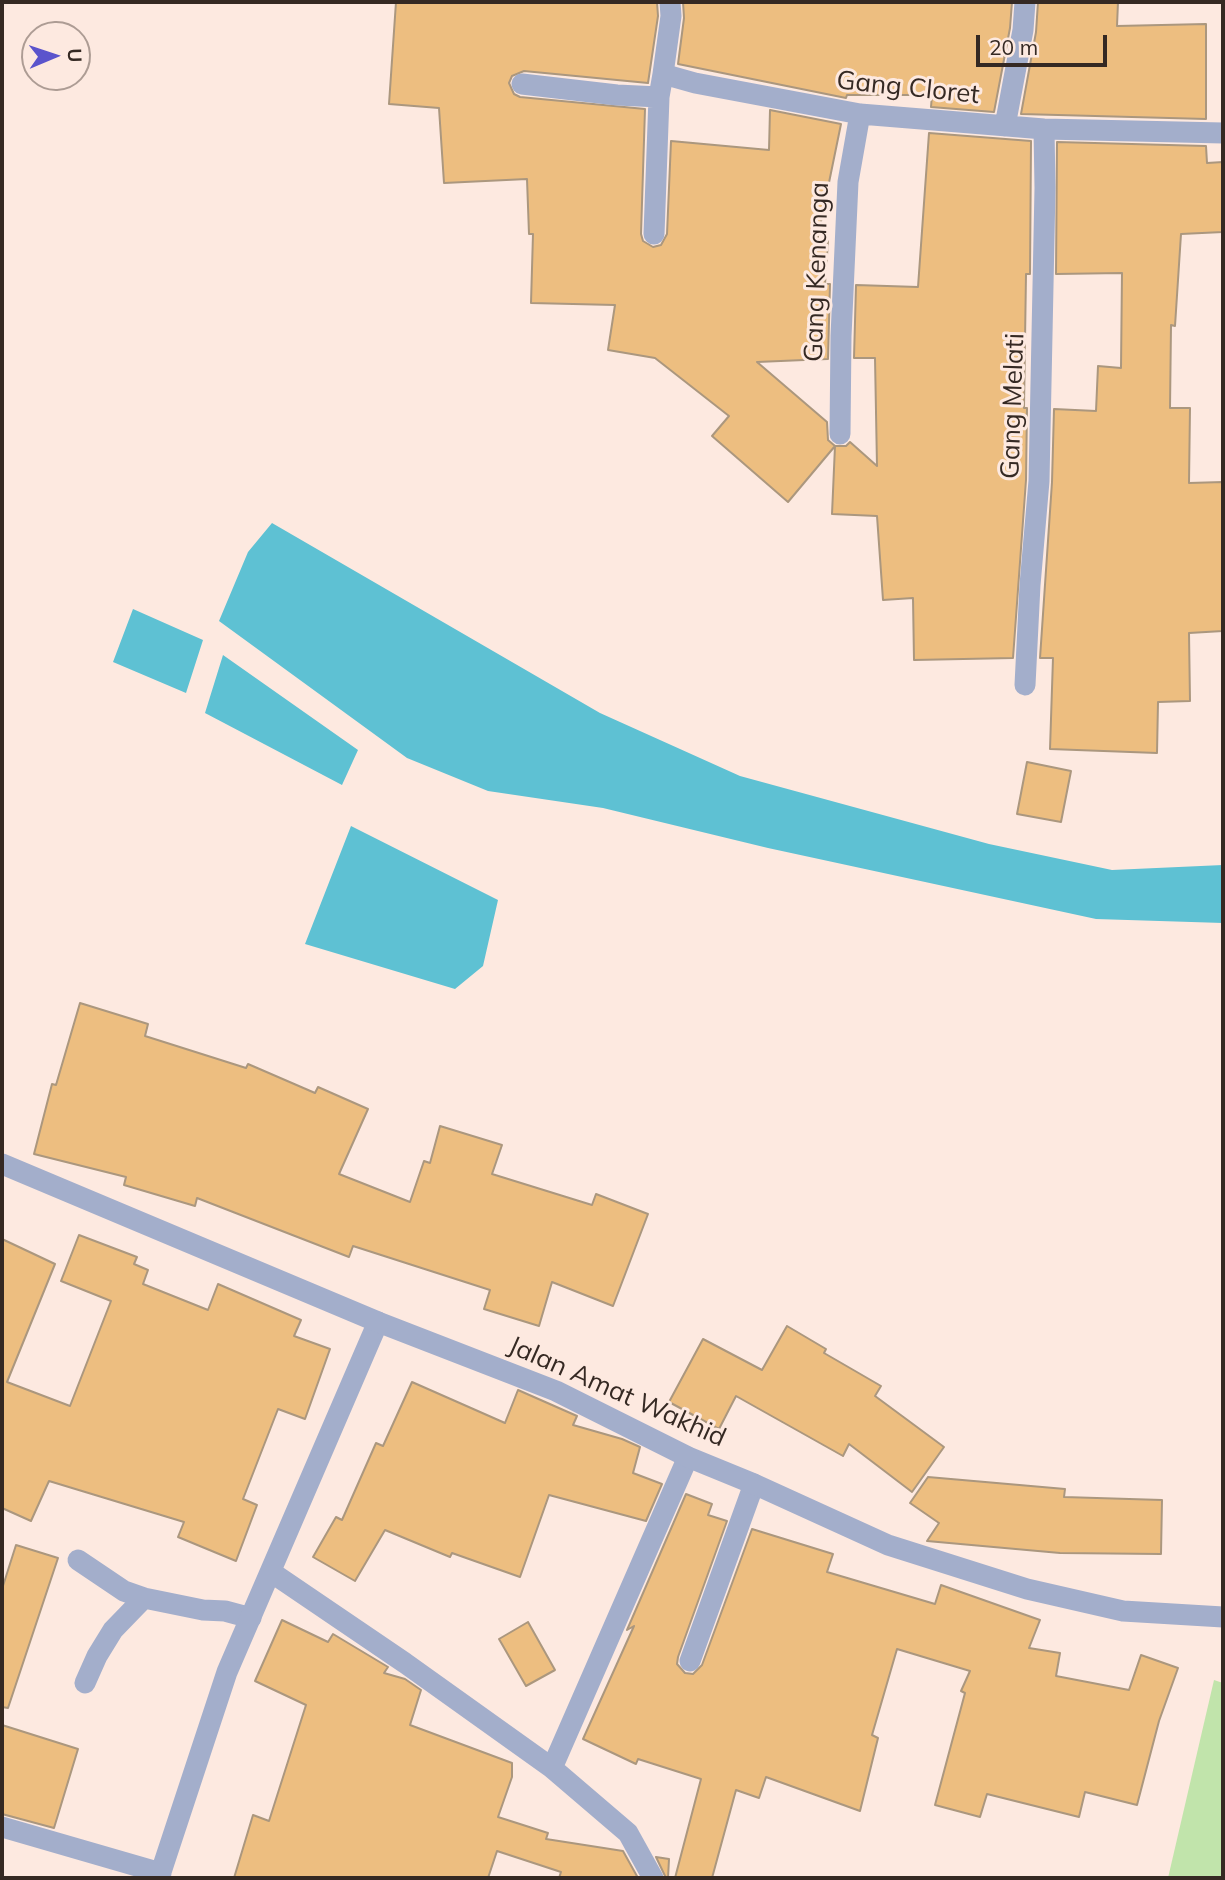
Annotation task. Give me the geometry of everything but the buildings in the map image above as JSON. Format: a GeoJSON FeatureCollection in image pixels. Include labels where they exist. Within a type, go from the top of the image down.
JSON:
{"type":"FeatureCollection","features":[{"type":"Feature","properties":{"kind":"street"},"geometry":{"type":"LineString","coordinates":[[654,234],[659,97],[671,16],[670,2]]}},
{"type":"Feature","properties":{"kind":"street"},"geometry":{"type":"LineString","coordinates":[[1005,126],[1023,30],[1025,2]]}},
{"type":"Feature","properties":{"kind":"street","name":"Gang Cloret"},"geometry":{"type":"LineString","coordinates":[[663,74],[695,83],[860,114],[1044,129],[1223,133]]}},
{"type":"Feature","properties":{"kind":"street"},"geometry":{"type":"LineString","coordinates":[[522,84],[659,97]]}},
{"type":"Feature","properties":{"kind":"street","name":"Gang Kenanga"},"geometry":{"type":"LineString","coordinates":[[841,434],[841,336],[848,182],[860,114]]}},
{"type":"Feature","properties":{"kind":"street","name":"Gang Melati"},"geometry":{"type":"LineString","coordinates":[[1025,685],[1039,481],[1044,129]]}},
{"type":"Feature","properties":{"kind":"street","name":"Jalan Amat Wakhid"},"geometry":{"type":"LineString","coordinates":[[2,1164],[378,1322],[556,1391],[688,1457],[754,1483],[888,1545],[1027,1589],[1123,1611],[1223,1618]]}},
{"type":"Feature","properties":{"kind":"street"},"geometry":{"type":"LineString","coordinates":[[2,1828],[160,1876],[227,1672],[378,1322]]}},
{"type":"Feature","properties":{"kind":"street"},"geometry":{"type":"LineString","coordinates":[[552,1768],[688,1457]]}},
{"type":"Feature","properties":{"kind":"street"},"geometry":{"type":"LineString","coordinates":[[690,1661],[754,1483]]}},
{"type":"Feature","properties":{"kind":"street"},"geometry":{"type":"LineString","coordinates":[[78,1560],[124,1591],[144,1598],[203,1610],[225,1611],[251,1618]]}},
{"type":"Feature","properties":{"kind":"street"},"geometry":{"type":"LineString","coordinates":[[271,1572],[552,1768],[628,1833],[653,1878]]}},
{"type":"Feature","properties":{"kind":"street"},"geometry":{"type":"LineString","coordinates":[[85,1683],[113,1630],[144,1598]]}},
{"type":"Feature","properties":{"kind":"green space"},"geometry":{"type":"Polygon","coordinates":[[[1214,1680],[1223,1683],[1223,1878],[1168,1878],[1214,1680]]]}},
{"type":"Feature","properties":{"kind":"water"},"geometry":{"type":"Polygon","coordinates":[[[272,523],[600,713],[740,776],[989,844],[1112,870],[1223,865],[1223,923],[1096,919],[768,848],[603,808],[488,791],[407,758],[219,621],[248,552],[272,523]]]}},
{"type":"Feature","properties":{"kind":"water"},"geometry":{"type":"Polygon","coordinates":[[[133,609],[203,640],[186,693],[113,662],[133,609]]]}},
{"type":"Feature","properties":{"kind":"water"},"geometry":{"type":"Polygon","coordinates":[[[223,655],[358,750],[342,785],[205,713],[223,655]]]}},
{"type":"Feature","properties":{"kind":"water"},"geometry":{"type":"Polygon","coordinates":[[[351,826],[498,900],[483,966],[455,989],[305,944],[351,826]]]}}]}
